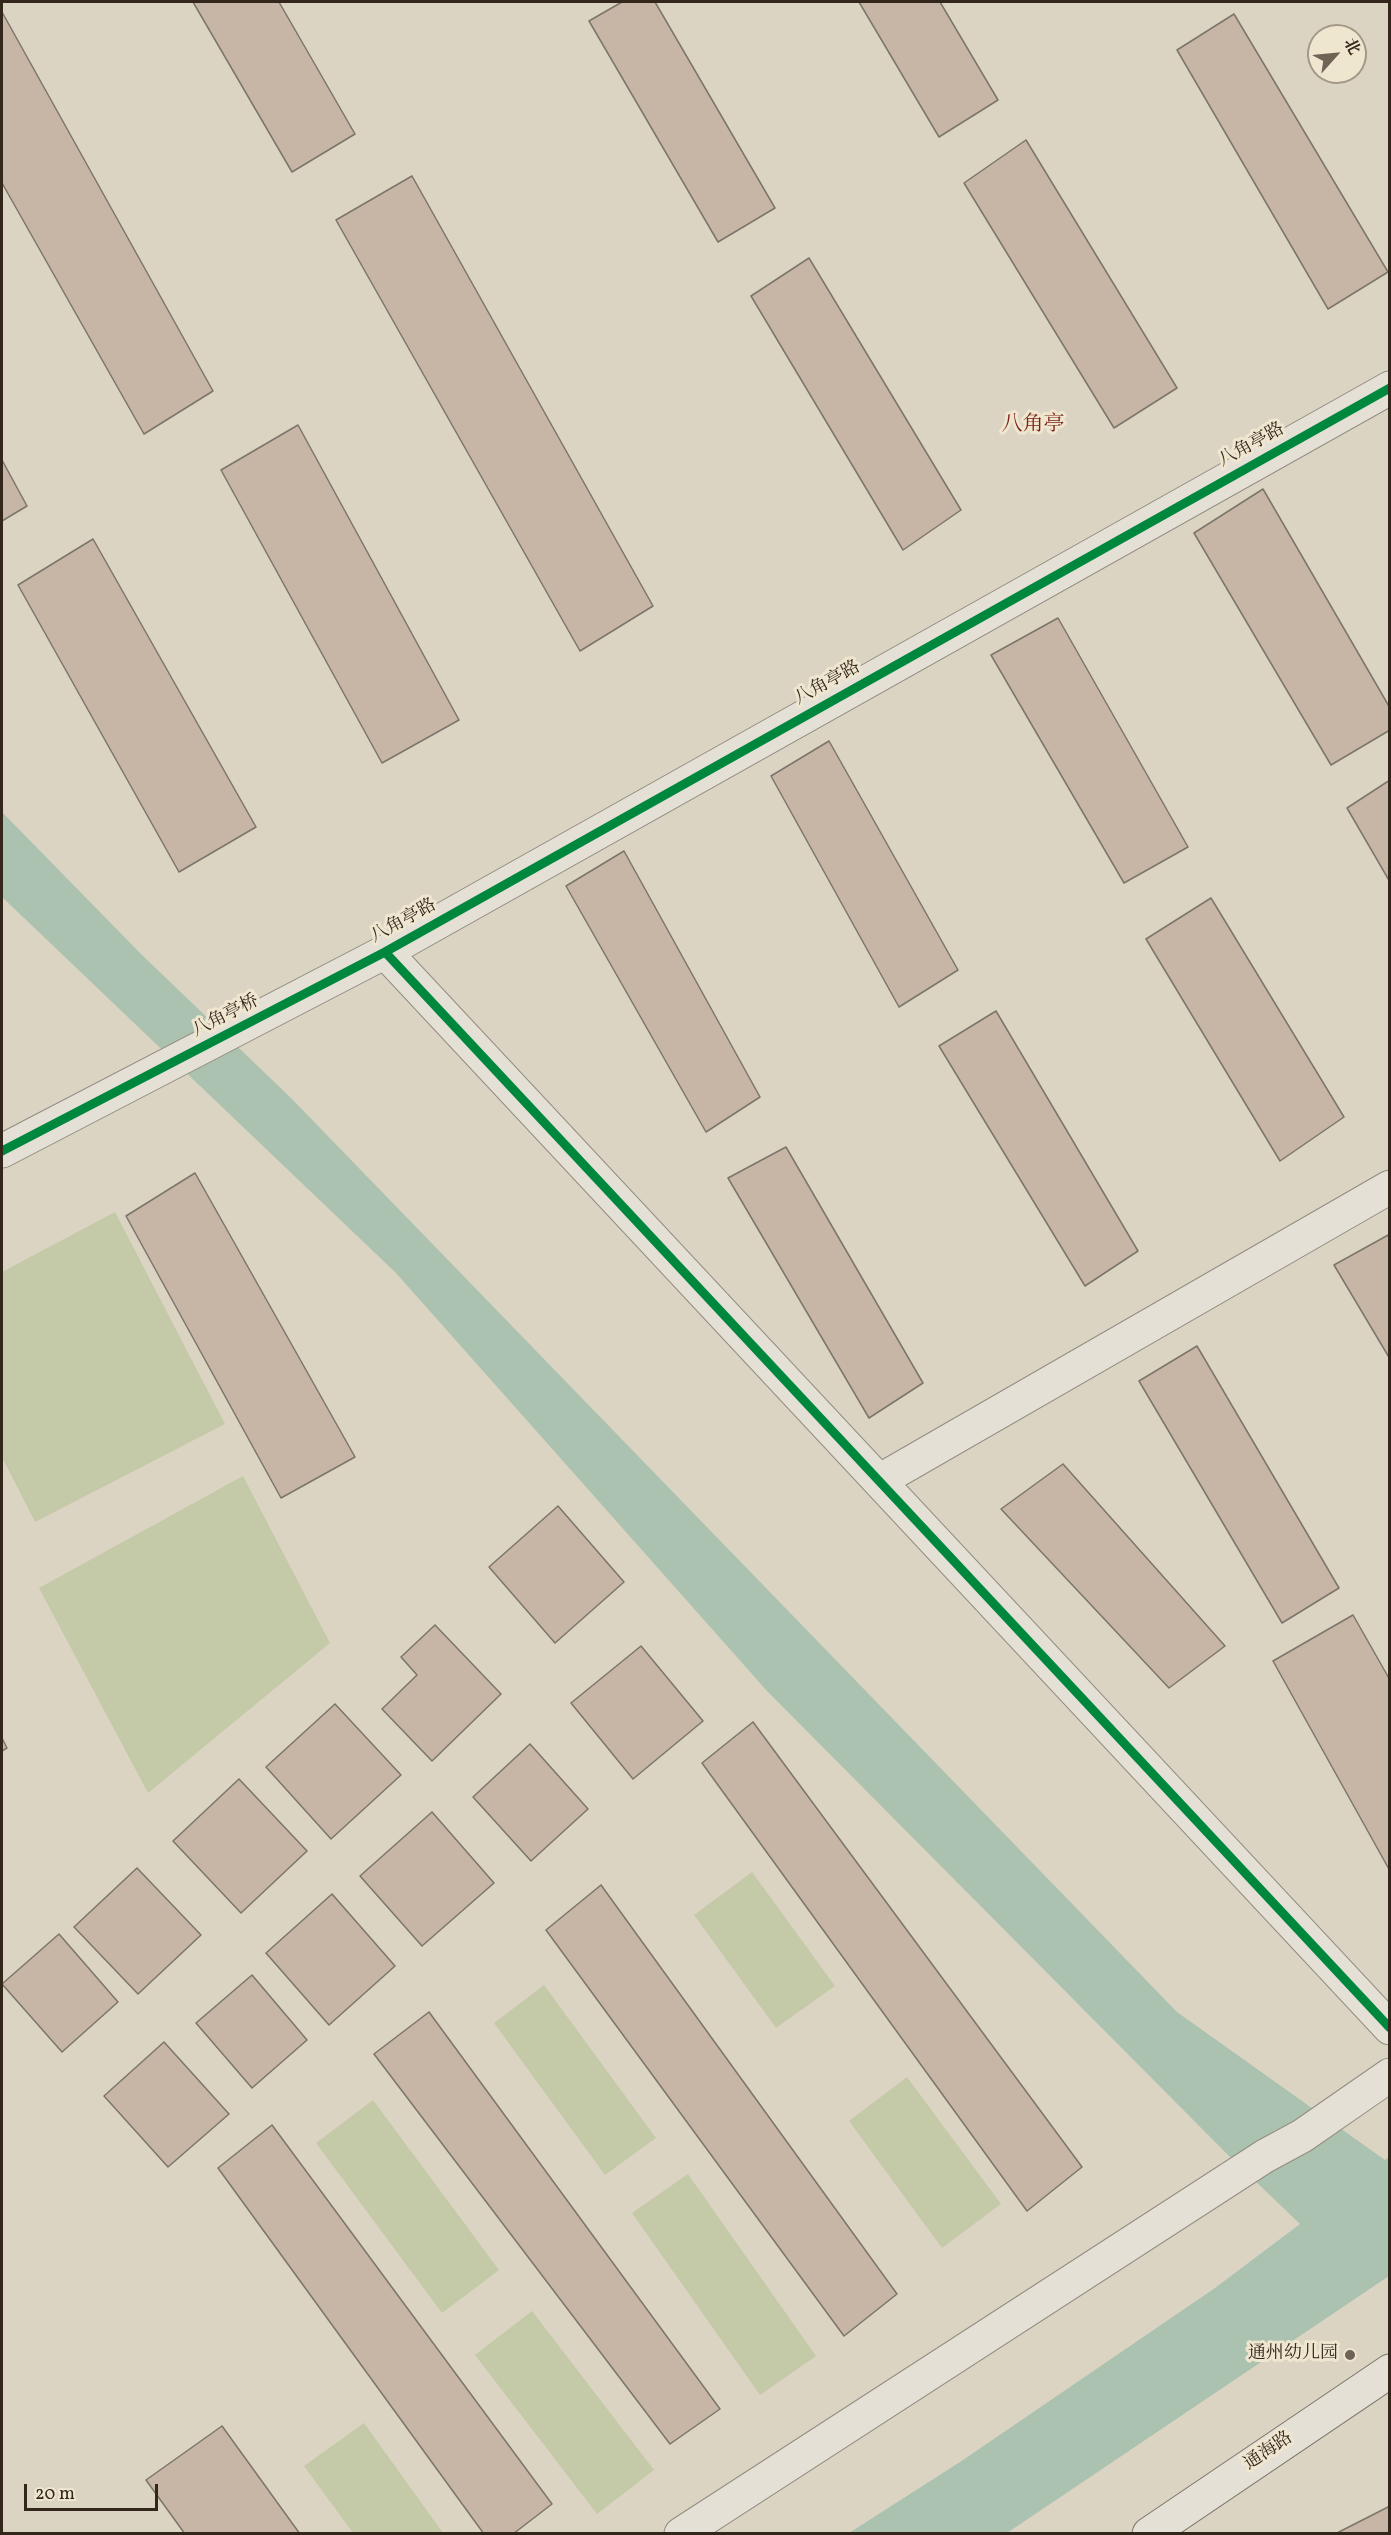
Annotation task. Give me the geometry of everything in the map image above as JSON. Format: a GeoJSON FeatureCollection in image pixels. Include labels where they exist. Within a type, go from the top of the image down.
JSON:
{"type":"FeatureCollection","features":[{"type":"Feature","properties":{"kind":"street","name":"八角亭路"},"geometry":{"type":"LineString","coordinates":[[281,1007],[385,952],[1389,388]]}},
{"type":"Feature","properties":{"kind":"street"},"geometry":{"type":"LineString","coordinates":[[385,952],[1389,2028]]}},
{"type":"Feature","properties":{"kind":"street","name":"八角亭桥"},"geometry":{"type":"LineString","coordinates":[[2,1151],[281,1007]]}},
{"type":"Feature","properties":{"kind":"street"},"geometry":{"type":"LineString","coordinates":[[879,1481],[1389,1187]]}},
{"type":"Feature","properties":{"kind":"street"},"geometry":{"type":"LineString","coordinates":[[681,2534],[1265,2156],[1302,2136],[1389,2075]]}},
{"type":"Feature","properties":{"kind":"street","name":"通海路"},"geometry":{"type":"LineString","coordinates":[[1149,2534],[1389,2372]]}},
{"type":"Feature","properties":{"kind":"shaded area"},"geometry":{"type":"Polygon","coordinates":[[[2,812],[141,954],[291,1098],[1177,2012],[1385,2160],[1389,2157],[1389,2276],[1007,2533],[849,2533],[960,2462],[1215,2288],[1300,2224],[1228,2155],[767,1691],[396,1273],[2,897],[2,812]]]}},
{"type":"Feature","properties":{"kind":"shaded area"},"geometry":{"type":"Polygon","coordinates":[[[115,1212],[225,1424],[35,1522],[2,1457],[2,1272],[115,1212]]]}},
{"type":"Feature","properties":{"kind":"shaded area"},"geometry":{"type":"Polygon","coordinates":[[[243,1476],[330,1643],[148,1793],[39,1588],[243,1476]]]}},
{"type":"Feature","properties":{"kind":"shaded area"},"geometry":{"type":"Polygon","coordinates":[[[752,1872],[835,1986],[776,2028],[694,1915],[752,1872]]]}},
{"type":"Feature","properties":{"kind":"shaded area"},"geometry":{"type":"Polygon","coordinates":[[[544,1985],[656,2138],[605,2175],[494,2023],[544,1985]]]}},
{"type":"Feature","properties":{"kind":"shaded area"},"geometry":{"type":"Polygon","coordinates":[[[907,2077],[1001,2204],[942,2248],[849,2121],[907,2077]]]}},
{"type":"Feature","properties":{"kind":"shaded area"},"geometry":{"type":"Polygon","coordinates":[[[373,2100],[499,2270],[442,2313],[316,2143],[373,2100]]]}},
{"type":"Feature","properties":{"kind":"shaded area"},"geometry":{"type":"Polygon","coordinates":[[[688,2174],[816,2356],[760,2395],[632,2213],[688,2174]]]}},
{"type":"Feature","properties":{"kind":"shaded area"},"geometry":{"type":"Polygon","coordinates":[[[532,2311],[654,2470],[597,2514],[475,2355],[532,2311]]]}},
{"type":"Feature","properties":{"kind":"shaded area"},"geometry":{"type":"Polygon","coordinates":[[[364,2423],[443,2533],[353,2533],[304,2466],[364,2423]]]}},
{"type":"Feature","properties":{"kind":"building"},"geometry":{"type":"Polygon","coordinates":[[[193,2],[279,2],[355,134],[292,172],[193,2]]]}},
{"type":"Feature","properties":{"kind":"building"},"geometry":{"type":"Polygon","coordinates":[[[622,2],[655,2],[775,208],[718,242],[589,21],[622,2]]]}},
{"type":"Feature","properties":{"kind":"building"},"geometry":{"type":"Polygon","coordinates":[[[859,2],[940,2],[998,100],[939,137],[859,2]]]}},
{"type":"Feature","properties":{"kind":"building"},"geometry":{"type":"Polygon","coordinates":[[[2,12],[213,391],[144,434],[2,183],[2,12]]]}},
{"type":"Feature","properties":{"kind":"building"},"geometry":{"type":"Polygon","coordinates":[[[1234,14],[1388,272],[1328,309],[1177,50],[1234,14]]]}},
{"type":"Feature","properties":{"kind":"building"},"geometry":{"type":"Polygon","coordinates":[[[1026,140],[1177,388],[1114,428],[964,183],[1026,140]]]}},
{"type":"Feature","properties":{"kind":"building"},"geometry":{"type":"Polygon","coordinates":[[[412,176],[653,606],[580,651],[336,220],[412,176]]]}},
{"type":"Feature","properties":{"kind":"building"},"geometry":{"type":"Polygon","coordinates":[[[809,258],[961,510],[903,550],[751,296],[809,258]]]}},
{"type":"Feature","properties":{"kind":"building"},"geometry":{"type":"Polygon","coordinates":[[[298,425],[459,720],[382,763],[221,470],[298,425]]]}},
{"type":"Feature","properties":{"kind":"building"},"geometry":{"type":"Polygon","coordinates":[[[2,460],[27,506],[2,521],[2,460]]]}},
{"type":"Feature","properties":{"kind":"building"},"geometry":{"type":"Polygon","coordinates":[[[1263,489],[1390,708],[1390,730],[1331,765],[1194,533],[1263,489]]]}},
{"type":"Feature","properties":{"kind":"building"},"geometry":{"type":"Polygon","coordinates":[[[93,539],[256,827],[179,872],[18,585],[93,539]]]}},
{"type":"Feature","properties":{"kind":"building"},"geometry":{"type":"Polygon","coordinates":[[[1058,618],[1188,847],[1124,883],[991,655],[1058,618]]]}},
{"type":"Feature","properties":{"kind":"building"},"geometry":{"type":"Polygon","coordinates":[[[829,741],[958,970],[899,1007],[771,776],[829,741]]]}},
{"type":"Feature","properties":{"kind":"building"},"geometry":{"type":"Polygon","coordinates":[[[1390,780],[1390,882],[1347,808],[1390,780]]]}},
{"type":"Feature","properties":{"kind":"building"},"geometry":{"type":"Polygon","coordinates":[[[624,851],[760,1097],[706,1132],[566,886],[624,851]]]}},
{"type":"Feature","properties":{"kind":"building"},"geometry":{"type":"Polygon","coordinates":[[[1211,898],[1344,1117],[1280,1161],[1146,939],[1211,898]]]}},
{"type":"Feature","properties":{"kind":"building"},"geometry":{"type":"Polygon","coordinates":[[[996,1011],[1138,1251],[1085,1286],[939,1046],[996,1011]]]}},
{"type":"Feature","properties":{"kind":"building"},"geometry":{"type":"Polygon","coordinates":[[[786,1147],[923,1383],[869,1418],[728,1178],[786,1147]]]}},
{"type":"Feature","properties":{"kind":"building"},"geometry":{"type":"Polygon","coordinates":[[[195,1173],[355,1457],[281,1498],[126,1216],[195,1173]]]}},
{"type":"Feature","properties":{"kind":"building"},"geometry":{"type":"Polygon","coordinates":[[[1390,1234],[1390,1359],[1334,1265],[1390,1234]]]}},
{"type":"Feature","properties":{"kind":"building"},"geometry":{"type":"Polygon","coordinates":[[[1197,1346],[1339,1588],[1282,1623],[1139,1381],[1197,1346]]]}},
{"type":"Feature","properties":{"kind":"building"},"geometry":{"type":"Polygon","coordinates":[[[1063,1464],[1225,1646],[1169,1688],[1001,1509],[1063,1464]]]}},
{"type":"Feature","properties":{"kind":"building"},"geometry":{"type":"Polygon","coordinates":[[[558,1506],[624,1582],[555,1643],[489,1567],[558,1506]]]}},
{"type":"Feature","properties":{"kind":"building"},"geometry":{"type":"Polygon","coordinates":[[[1353,1615],[1390,1680],[1390,1871],[1273,1661],[1353,1615]]]}},
{"type":"Feature","properties":{"kind":"building"},"geometry":{"type":"Polygon","coordinates":[[[435,1625],[501,1694],[432,1761],[382,1709],[417,1675],[401,1657],[435,1625]]]}},
{"type":"Feature","properties":{"kind":"building"},"geometry":{"type":"Polygon","coordinates":[[[641,1646],[703,1721],[633,1779],[571,1703],[641,1646]]]}},
{"type":"Feature","properties":{"kind":"building"},"geometry":{"type":"Polygon","coordinates":[[[335,1704],[401,1775],[331,1839],[266,1767],[335,1704]]]}},
{"type":"Feature","properties":{"kind":"building"},"geometry":{"type":"Polygon","coordinates":[[[753,1722],[1082,2167],[1027,2211],[702,1763],[753,1722]]]}},
{"type":"Feature","properties":{"kind":"building"},"geometry":{"type":"Polygon","coordinates":[[[2,1738],[7,1748],[2,1751],[2,1738]]]}},
{"type":"Feature","properties":{"kind":"building"},"geometry":{"type":"Polygon","coordinates":[[[530,1744],[588,1809],[531,1861],[473,1797],[530,1744]]]}},
{"type":"Feature","properties":{"kind":"building"},"geometry":{"type":"Polygon","coordinates":[[[239,1779],[307,1851],[241,1913],[173,1841],[239,1779]]]}},
{"type":"Feature","properties":{"kind":"building"},"geometry":{"type":"Polygon","coordinates":[[[432,1812],[494,1883],[422,1946],[360,1876],[432,1812]]]}},
{"type":"Feature","properties":{"kind":"building"},"geometry":{"type":"Polygon","coordinates":[[[137,1868],[201,1935],[138,1994],[74,1927],[137,1868]]]}},
{"type":"Feature","properties":{"kind":"building"},"geometry":{"type":"Polygon","coordinates":[[[601,1885],[897,2294],[844,2336],[546,1930],[601,1885]]]}},
{"type":"Feature","properties":{"kind":"building"},"geometry":{"type":"Polygon","coordinates":[[[332,1894],[395,1966],[329,2025],[266,1953],[332,1894]]]}},
{"type":"Feature","properties":{"kind":"building"},"geometry":{"type":"Polygon","coordinates":[[[59,1934],[118,2002],[62,2052],[2,1984],[59,1934]]]}},
{"type":"Feature","properties":{"kind":"building"},"geometry":{"type":"Polygon","coordinates":[[[252,1975],[307,2040],[252,2088],[196,2023],[252,1975]]]}},
{"type":"Feature","properties":{"kind":"building"},"geometry":{"type":"Polygon","coordinates":[[[429,2012],[720,2409],[670,2444],[374,2054],[429,2012]]]}},
{"type":"Feature","properties":{"kind":"building"},"geometry":{"type":"Polygon","coordinates":[[[164,2042],[229,2114],[168,2167],[104,2096],[164,2042]]]}},
{"type":"Feature","properties":{"kind":"building"},"geometry":{"type":"Polygon","coordinates":[[[272,2125],[552,2504],[513,2534],[484,2534],[218,2168],[272,2125]]]}},
{"type":"Feature","properties":{"kind":"building"},"geometry":{"type":"Polygon","coordinates":[[[222,2426],[300,2534],[185,2534],[146,2480],[222,2426]]]}},
{"type":"Feature","properties":{"kind":"building"},"geometry":{"type":"Polygon","coordinates":[[[1390,2506],[1390,2534],[1335,2534],[1390,2506]]]}},
{"type":"Feature","properties":{"kind":"cycle path"},"geometry":{"type":"LineString","coordinates":[[2,1151],[385,952],[1390,388]]}},
{"type":"Feature","properties":{"kind":"cycle path"},"geometry":{"type":"LineString","coordinates":[[385,952],[1390,2028]]}},
{"type":"Feature","properties":{"kind":"place","name":"通州幼儿园"},"geometry":{"type":"Point","coordinates":[1350,2355]}},
{"type":"Feature","properties":{"kind":"district","name":"八角亭"},"geometry":{"type":"Point","coordinates":[1033,426]}}]}
